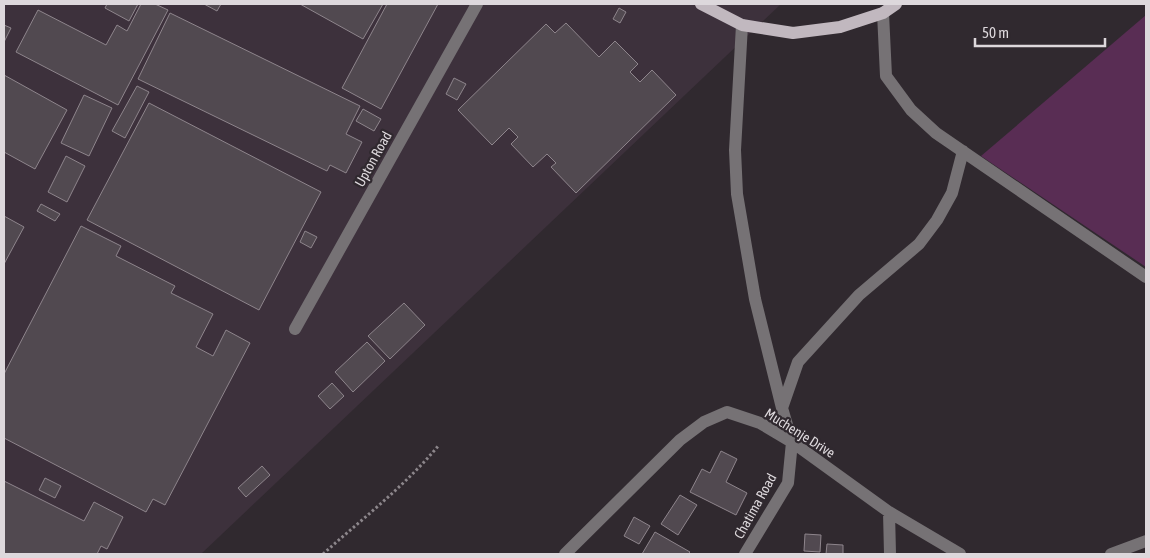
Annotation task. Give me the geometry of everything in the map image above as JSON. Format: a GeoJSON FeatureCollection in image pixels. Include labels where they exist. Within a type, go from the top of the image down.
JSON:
{"type":"FeatureCollection","features":[{"type":"Feature","properties":{"kind":"main road"},"geometry":{"type":"LineString","coordinates":[[701,4],[742,25],[793,32],[840,27],[883,13],[896,4]]}},
{"type":"Feature","properties":{"kind":"street","name":"Upton Road"},"geometry":{"type":"LineString","coordinates":[[295,329],[477,4]]}},
{"type":"Feature","properties":{"kind":"street"},"geometry":{"type":"LineString","coordinates":[[883,13],[886,76],[911,110],[936,133],[1146,278]]}},
{"type":"Feature","properties":{"kind":"street"},"geometry":{"type":"LineString","coordinates":[[742,25],[735,150],[736,194],[755,298],[792,442]]}},
{"type":"Feature","properties":{"kind":"street"},"geometry":{"type":"LineString","coordinates":[[782,408],[798,362],[859,295],[919,244],[937,220],[952,192],[963,151]]}},
{"type":"Feature","properties":{"kind":"street","name":"Muchenje Drive"},"geometry":{"type":"LineString","coordinates":[[565,554],[680,440],[704,422],[727,412],[760,423],[792,442],[889,512],[960,554]]}},
{"type":"Feature","properties":{"kind":"street","name":"Chatima Road"},"geometry":{"type":"LineString","coordinates":[[745,554],[788,483],[792,442]]}},
{"type":"Feature","properties":{"kind":"street"},"geometry":{"type":"LineString","coordinates":[[889,512],[890,554]]}},
{"type":"Feature","properties":{"kind":"street"},"geometry":{"type":"LineString","coordinates":[[1111,554],[1146,540]]}},
{"type":"Feature","properties":{"kind":"path"},"geometry":{"type":"LineString","coordinates":[[324,554],[426,461],[439,445]]}},
{"type":"Feature","properties":{"kind":"shaded area"},"geometry":{"type":"Polygon","coordinates":[[[4,4],[781,4],[201,554],[4,554],[4,4]]]}},
{"type":"Feature","properties":{"kind":"shaded area"},"geometry":{"type":"Polygon","coordinates":[[[1146,15],[1146,267],[981,156],[1146,15]]]}},
{"type":"Feature","properties":{"kind":"building"},"geometry":{"type":"Polygon","coordinates":[[[107,4],[138,4],[129,21],[105,8],[107,4]]]}},
{"type":"Feature","properties":{"kind":"building"},"geometry":{"type":"Polygon","coordinates":[[[141,4],[155,4],[168,10],[118,105],[16,52],[38,10],[106,45],[117,25],[127,31],[141,4]]]}},
{"type":"Feature","properties":{"kind":"building"},"geometry":{"type":"Polygon","coordinates":[[[204,4],[221,4],[217,11],[204,4]]]}},
{"type":"Feature","properties":{"kind":"building"},"geometry":{"type":"Polygon","coordinates":[[[300,4],[383,4],[363,39],[300,4]]]}},
{"type":"Feature","properties":{"kind":"building"},"geometry":{"type":"Polygon","coordinates":[[[387,4],[438,4],[381,109],[342,88],[387,4]]]}},
{"type":"Feature","properties":{"kind":"building"},"geometry":{"type":"Polygon","coordinates":[[[619,8],[626,12],[620,23],[613,19],[619,8]]]}},
{"type":"Feature","properties":{"kind":"building"},"geometry":{"type":"Polygon","coordinates":[[[170,13],[360,106],[346,134],[362,142],[346,173],[330,165],[327,171],[138,79],[170,13]]]}},
{"type":"Feature","properties":{"kind":"building"},"geometry":{"type":"Polygon","coordinates":[[[566,23],[599,57],[615,41],[638,64],[630,72],[640,82],[652,70],[676,95],[576,193],[551,167],[556,163],[547,154],[533,167],[511,144],[518,137],[509,128],[492,145],[458,110],[546,24],[555,33],[566,23]]]}},
{"type":"Feature","properties":{"kind":"building"},"geometry":{"type":"Polygon","coordinates":[[[4,25],[11,28],[4,42],[4,25]]]}},
{"type":"Feature","properties":{"kind":"building"},"geometry":{"type":"Polygon","coordinates":[[[4,75],[67,110],[35,169],[4,152],[4,75]]]}},
{"type":"Feature","properties":{"kind":"building"},"geometry":{"type":"Polygon","coordinates":[[[454,78],[466,84],[457,100],[446,94],[454,78]]]}},
{"type":"Feature","properties":{"kind":"building"},"geometry":{"type":"Polygon","coordinates":[[[137,86],[149,92],[125,138],[112,131],[137,86]]]}},
{"type":"Feature","properties":{"kind":"building"},"geometry":{"type":"Polygon","coordinates":[[[84,95],[112,108],[89,156],[61,143],[84,95]]]}},
{"type":"Feature","properties":{"kind":"building"},"geometry":{"type":"Polygon","coordinates":[[[149,103],[321,192],[259,310],[87,220],[149,103]]]}},
{"type":"Feature","properties":{"kind":"building"},"geometry":{"type":"Polygon","coordinates":[[[363,109],[381,119],[374,131],[356,121],[363,109]]]}},
{"type":"Feature","properties":{"kind":"building"},"geometry":{"type":"Polygon","coordinates":[[[66,156],[85,166],[67,202],[48,192],[66,156]]]}},
{"type":"Feature","properties":{"kind":"building"},"geometry":{"type":"Polygon","coordinates":[[[41,204],[60,214],[55,221],[37,211],[41,204]]]}},
{"type":"Feature","properties":{"kind":"building"},"geometry":{"type":"Polygon","coordinates":[[[4,216],[24,227],[4,264],[4,216]]]}},
{"type":"Feature","properties":{"kind":"building"},"geometry":{"type":"Polygon","coordinates":[[[81,226],[121,246],[116,256],[175,286],[171,293],[213,314],[196,347],[213,356],[226,330],[250,343],[165,505],[153,499],[146,512],[4,438],[4,374],[81,226]]]}},
{"type":"Feature","properties":{"kind":"building"},"geometry":{"type":"Polygon","coordinates":[[[305,231],[317,237],[311,248],[300,242],[305,231]]]}},
{"type":"Feature","properties":{"kind":"building"},"geometry":{"type":"Polygon","coordinates":[[[404,303],[425,325],[390,359],[368,336],[404,303]]]}},
{"type":"Feature","properties":{"kind":"building"},"geometry":{"type":"Polygon","coordinates":[[[367,342],[385,361],[353,392],[335,372],[367,342]]]}},
{"type":"Feature","properties":{"kind":"building"},"geometry":{"type":"Polygon","coordinates":[[[332,383],[344,396],[330,409],[318,396],[332,383]]]}},
{"type":"Feature","properties":{"kind":"building"},"geometry":{"type":"Polygon","coordinates":[[[721,451],[737,459],[726,482],[747,493],[736,515],[690,492],[702,469],[710,473],[721,451]]]}},
{"type":"Feature","properties":{"kind":"building"},"geometry":{"type":"Polygon","coordinates":[[[262,466],[270,475],[246,497],[238,488],[262,466]]]}},
{"type":"Feature","properties":{"kind":"building"},"geometry":{"type":"Polygon","coordinates":[[[45,478],[61,486],[55,498],[39,490],[45,478]]]}},
{"type":"Feature","properties":{"kind":"building"},"geometry":{"type":"Polygon","coordinates":[[[4,481],[84,521],[94,502],[123,517],[107,549],[101,546],[97,554],[4,554],[4,481]]]}},
{"type":"Feature","properties":{"kind":"building"},"geometry":{"type":"Polygon","coordinates":[[[680,495],[697,505],[678,535],[661,524],[680,495]]]}},
{"type":"Feature","properties":{"kind":"building"},"geometry":{"type":"Polygon","coordinates":[[[634,517],[650,526],[639,544],[624,536],[634,517]]]}},
{"type":"Feature","properties":{"kind":"building"},"geometry":{"type":"Polygon","coordinates":[[[655,532],[690,552],[688,554],[642,554],[655,532]]]}},
{"type":"Feature","properties":{"kind":"building"},"geometry":{"type":"Polygon","coordinates":[[[805,534],[821,535],[820,552],[804,551],[805,534]]]}},
{"type":"Feature","properties":{"kind":"building"},"geometry":{"type":"Polygon","coordinates":[[[827,544],[843,545],[843,554],[826,554],[827,544]]]}}]}
